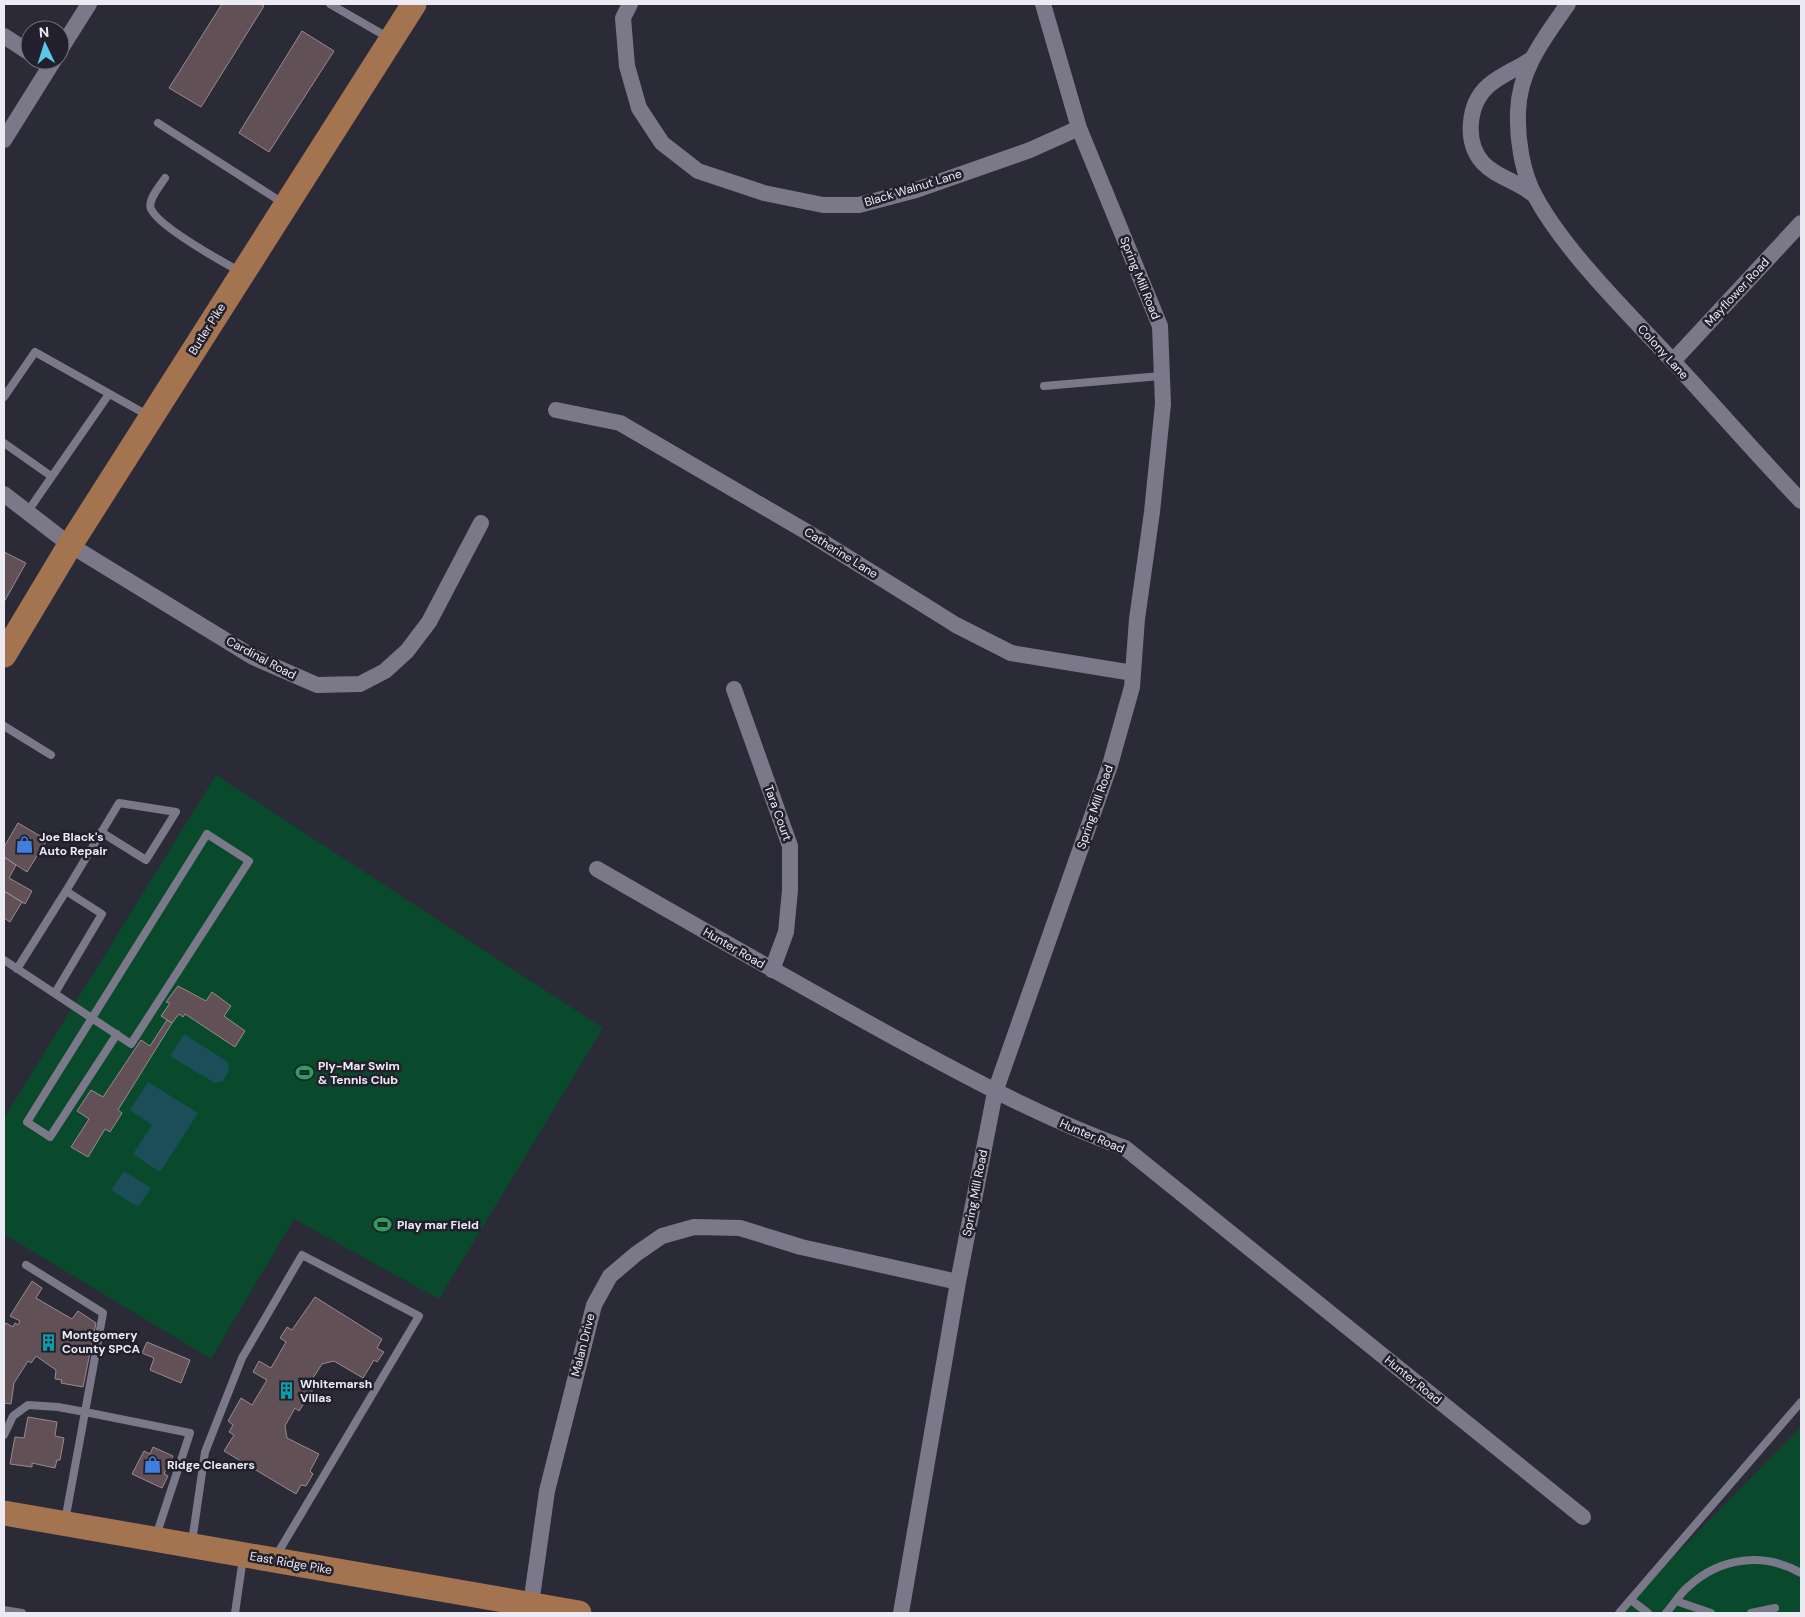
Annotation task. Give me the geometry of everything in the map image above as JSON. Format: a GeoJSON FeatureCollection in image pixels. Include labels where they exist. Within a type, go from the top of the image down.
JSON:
{"type":"FeatureCollection","features":[{"type":"Feature","properties":{"kind":"main road","name":"Butler Pike"},"geometry":{"type":"LineString","coordinates":[[4,655],[70,545],[414,4]]}},
{"type":"Feature","properties":{"kind":"main road","name":"East Ridge Pike"},"geometry":{"type":"LineString","coordinates":[[4,1513],[155,1541],[579,1613]]}},
{"type":"Feature","properties":{"kind":"street"},"geometry":{"type":"LineString","coordinates":[[70,34],[89,4]]}},
{"type":"Feature","properties":{"kind":"street","name":"Black Walnut Lane"},"geometry":{"type":"LineString","coordinates":[[630,4],[623,18],[626,66],[639,108],[662,143],[698,170],[764,193],[823,205],[859,205],[916,190],[1030,150],[1079,128]]}},
{"type":"Feature","properties":{"kind":"street","name":"Spring Mill Road"},"geometry":{"type":"LineString","coordinates":[[901,1613],[958,1282],[995,1092],[1110,765],[1132,688],[1137,618],[1152,512],[1163,404],[1160,326],[1079,128],[1043,4]]}},
{"type":"Feature","properties":{"kind":"street","name":"Colony Lane"},"geometry":{"type":"LineString","coordinates":[[1534,195],[1519,142],[1518,111],[1522,83],[1530,60],[1568,4]]}},
{"type":"Feature","properties":{"kind":"street"},"geometry":{"type":"LineString","coordinates":[[4,36],[20,46]]}},
{"type":"Feature","properties":{"kind":"street","name":"Colony Lane"},"geometry":{"type":"LineString","coordinates":[[1530,60],[1487,87],[1478,100],[1472,115],[1470,130],[1474,145],[1482,162],[1493,171],[1520,184],[1534,195],[1578,256],[1728,424],[1801,501]]}},
{"type":"Feature","properties":{"kind":"street"},"geometry":{"type":"LineString","coordinates":[[4,140],[43,70]]}},
{"type":"Feature","properties":{"kind":"street","name":"Mayflower Road"},"geometry":{"type":"LineString","coordinates":[[1673,361],[1801,223]]}},
{"type":"Feature","properties":{"kind":"street","name":"Catherine Lane"},"geometry":{"type":"LineString","coordinates":[[556,410],[620,423],[807,532],[956,625],[1011,653],[1133,673]]}},
{"type":"Feature","properties":{"kind":"street","name":"Cardinal Road"},"geometry":{"type":"LineString","coordinates":[[4,494],[70,545],[253,657],[318,685],[360,684],[385,671],[407,651],[429,622],[481,523]]}},
{"type":"Feature","properties":{"kind":"street","name":"Tara Court"},"geometry":{"type":"LineString","coordinates":[[734,689],[790,846],[790,890],[786,932],[772,970]]}},
{"type":"Feature","properties":{"kind":"street","name":"Hunter Road"},"geometry":{"type":"LineString","coordinates":[[597,869],[772,970],[995,1092],[1073,1129],[1125,1148],[1584,1517]]}},
{"type":"Feature","properties":{"kind":"street","name":"Malan Drive"},"geometry":{"type":"LineString","coordinates":[[531,1604],[547,1491],[594,1304],[610,1276],[636,1254],[662,1236],[694,1227],[740,1228],[801,1247],[958,1282]]}},
{"type":"Feature","properties":{"kind":"lane"},"geometry":{"type":"LineString","coordinates":[[330,4],[391,39]]}},
{"type":"Feature","properties":{"kind":"lane"},"geometry":{"type":"LineString","coordinates":[[158,123],[204,150],[286,205]]}},
{"type":"Feature","properties":{"kind":"lane"},"geometry":{"type":"LineString","coordinates":[[165,178],[150,202],[151,209],[159,218],[203,250],[243,273]]}},
{"type":"Feature","properties":{"kind":"lane"},"geometry":{"type":"LineString","coordinates":[[4,397],[35,352],[151,417]]}},
{"type":"Feature","properties":{"kind":"lane"},"geometry":{"type":"LineString","coordinates":[[1044,386],[1161,376]]}},
{"type":"Feature","properties":{"kind":"lane"},"geometry":{"type":"LineString","coordinates":[[28,511],[109,394]]}},
{"type":"Feature","properties":{"kind":"lane"},"geometry":{"type":"LineString","coordinates":[[4,443],[51,476]]}},
{"type":"Feature","properties":{"kind":"lane"},"geometry":{"type":"LineString","coordinates":[[4,726],[51,755]]}},
{"type":"Feature","properties":{"kind":"lane"},"geometry":{"type":"LineString","coordinates":[[17,969],[66,891],[101,832],[119,803],[176,812],[146,860],[101,832]]}},
{"type":"Feature","properties":{"kind":"lane"},"geometry":{"type":"LineString","coordinates":[[4,960],[17,969],[55,993],[92,1018],[117,1034],[131,1044],[249,861],[208,834],[92,1018],[27,1122],[50,1137],[117,1034]]}},
{"type":"Feature","properties":{"kind":"lane"},"geometry":{"type":"LineString","coordinates":[[55,993],[102,914],[66,891]]}},
{"type":"Feature","properties":{"kind":"lane"},"geometry":{"type":"LineString","coordinates":[[191,1547],[205,1452],[242,1358],[302,1255],[419,1316],[274,1560]]}},
{"type":"Feature","properties":{"kind":"lane"},"geometry":{"type":"LineString","coordinates":[[26,1265],[103,1313],[64,1525]]}},
{"type":"Feature","properties":{"kind":"lane"},"geometry":{"type":"LineString","coordinates":[[1619,1613],[1801,1402]]}},
{"type":"Feature","properties":{"kind":"lane"},"geometry":{"type":"LineString","coordinates":[[4,1435],[13,1416],[28,1405],[58,1407],[190,1433],[155,1541]]}},
{"type":"Feature","properties":{"kind":"lane"},"geometry":{"type":"LineString","coordinates":[[235,1613],[244,1555]]}},
{"type":"Feature","properties":{"kind":"lane"},"geometry":{"type":"LineString","coordinates":[[1666,1613],[1687,1587],[1707,1572],[1730,1563],[1754,1560],[1784,1564],[1801,1573]]}},
{"type":"Feature","properties":{"kind":"lane"},"geometry":{"type":"LineString","coordinates":[[1632,1600],[1648,1613]]}},
{"type":"Feature","properties":{"kind":"lane"},"geometry":{"type":"LineString","coordinates":[[1676,1601],[1711,1613]]}},
{"type":"Feature","properties":{"kind":"lane"},"geometry":{"type":"LineString","coordinates":[[1751,1613],[1775,1608]]}},
{"type":"Feature","properties":{"kind":"lane"},"geometry":{"type":"LineString","coordinates":[[4,1610],[22,1613]]}},
{"type":"Feature","properties":{"kind":"green space","name":"Ply-Mar Swim & Tennis Club"},"geometry":{"type":"Polygon","coordinates":[[[216,775],[603,1028],[439,1299],[294,1219],[211,1359],[4,1234],[4,1118],[216,775]]]}},
{"type":"Feature","properties":{"kind":"green space"},"geometry":{"type":"Polygon","coordinates":[[[1801,1427],[1801,1613],[1619,1613],[1631,1600],[1801,1427]]]}},
{"type":"Feature","properties":{"kind":"water"},"geometry":{"type":"Polygon","coordinates":[[[184,1034],[228,1062],[229,1070],[223,1081],[215,1083],[170,1056],[184,1034]]]}},
{"type":"Feature","properties":{"kind":"water"},"geometry":{"type":"Polygon","coordinates":[[[148,1082],[198,1113],[160,1172],[133,1154],[152,1125],[130,1110],[148,1082]]]}},
{"type":"Feature","properties":{"kind":"water"},"geometry":{"type":"Polygon","coordinates":[[[124,1171],[151,1188],[138,1207],[111,1190],[124,1171]]]}},
{"type":"Feature","properties":{"kind":"building"},"geometry":{"type":"Polygon","coordinates":[[[222,4],[260,4],[264,6],[201,107],[169,88],[222,4]]]}},
{"type":"Feature","properties":{"kind":"building"},"geometry":{"type":"Polygon","coordinates":[[[302,31],[334,51],[269,152],[239,133],[302,31]]]}},
{"type":"Feature","properties":{"kind":"building"},"geometry":{"type":"Polygon","coordinates":[[[4,552],[26,563],[4,602],[4,552]]]}},
{"type":"Feature","properties":{"kind":"building","name":"Joe Black's Auto Repair"},"geometry":{"type":"Polygon","coordinates":[[[18,823],[47,840],[27,872],[4,857],[4,847],[18,823]]]}},
{"type":"Feature","properties":{"kind":"building"},"geometry":{"type":"Polygon","coordinates":[[[4,857],[16,865],[9,878],[32,891],[25,904],[4,891],[4,857]]]}},
{"type":"Feature","properties":{"kind":"building"},"geometry":{"type":"Polygon","coordinates":[[[4,891],[22,902],[10,922],[4,918],[4,891]]]}},
{"type":"Feature","properties":{"kind":"building"},"geometry":{"type":"Polygon","coordinates":[[[178,986],[206,1001],[212,992],[231,1006],[224,1016],[245,1031],[235,1047],[185,1014],[183,1017],[179,1014],[172,1023],[161,1016],[170,1003],[166,1002],[178,986]]]}},
{"type":"Feature","properties":{"kind":"building"},"geometry":{"type":"Polygon","coordinates":[[[167,1020],[172,1023],[118,1110],[122,1113],[110,1132],[105,1129],[88,1157],[71,1147],[89,1119],[77,1111],[91,1090],[103,1097],[141,1040],[150,1046],[167,1020]]]}},
{"type":"Feature","properties":{"kind":"building","name":"Montgomery County SPCA"},"geometry":{"type":"Polygon","coordinates":[[[32,1281],[42,1288],[36,1298],[72,1319],[78,1311],[96,1323],[83,1387],[61,1383],[62,1380],[55,1379],[56,1370],[36,1356],[31,1363],[28,1361],[14,1383],[11,1404],[4,1403],[4,1326],[6,1323],[13,1327],[15,1323],[18,1325],[20,1321],[10,1316],[32,1281]]]}},
{"type":"Feature","properties":{"kind":"building","name":"Whitemarsh Villas"},"geometry":{"type":"Polygon","coordinates":[[[315,1297],[382,1339],[377,1348],[384,1352],[377,1362],[374,1360],[363,1378],[334,1361],[322,1364],[311,1381],[316,1385],[299,1411],[295,1408],[285,1426],[287,1438],[319,1454],[310,1471],[313,1474],[306,1486],[301,1485],[296,1494],[224,1451],[234,1435],[229,1432],[233,1425],[228,1421],[241,1398],[252,1405],[267,1380],[253,1372],[259,1361],[271,1368],[286,1342],[280,1338],[287,1327],[292,1330],[315,1297]]]}},
{"type":"Feature","properties":{"kind":"building"},"geometry":{"type":"Polygon","coordinates":[[[147,1342],[190,1360],[181,1383],[150,1370],[154,1358],[142,1353],[147,1342]]]}},
{"type":"Feature","properties":{"kind":"building"},"geometry":{"type":"Polygon","coordinates":[[[28,1417],[57,1422],[55,1436],[64,1438],[60,1460],[57,1460],[55,1468],[32,1463],[32,1467],[10,1464],[15,1437],[24,1438],[28,1417]]]}},
{"type":"Feature","properties":{"kind":"building","name":"Ridge Cleaners"},"geometry":{"type":"Polygon","coordinates":[[[153,1447],[173,1456],[164,1474],[168,1476],[162,1488],[132,1474],[144,1451],[150,1454],[153,1447]]]}},
{"type":"Feature","properties":{"kind":"place","name":"Joe Black's Auto Repair"},"geometry":{"type":"Point","coordinates":[25,844]}},
{"type":"Feature","properties":{"kind":"place","name":"Ply-Mar Swim & Tennis Club"},"geometry":{"type":"Point","coordinates":[304,1073]}},
{"type":"Feature","properties":{"kind":"place","name":"Play mar Field"},"geometry":{"type":"Point","coordinates":[383,1225]}},
{"type":"Feature","properties":{"kind":"place","name":"Montgomery County SPCA"},"geometry":{"type":"Point","coordinates":[48,1342]}},
{"type":"Feature","properties":{"kind":"place","name":"Whitemarsh Villas"},"geometry":{"type":"Point","coordinates":[286,1391]}},
{"type":"Feature","properties":{"kind":"place","name":"Ridge Cleaners"},"geometry":{"type":"Point","coordinates":[153,1465]}}]}
